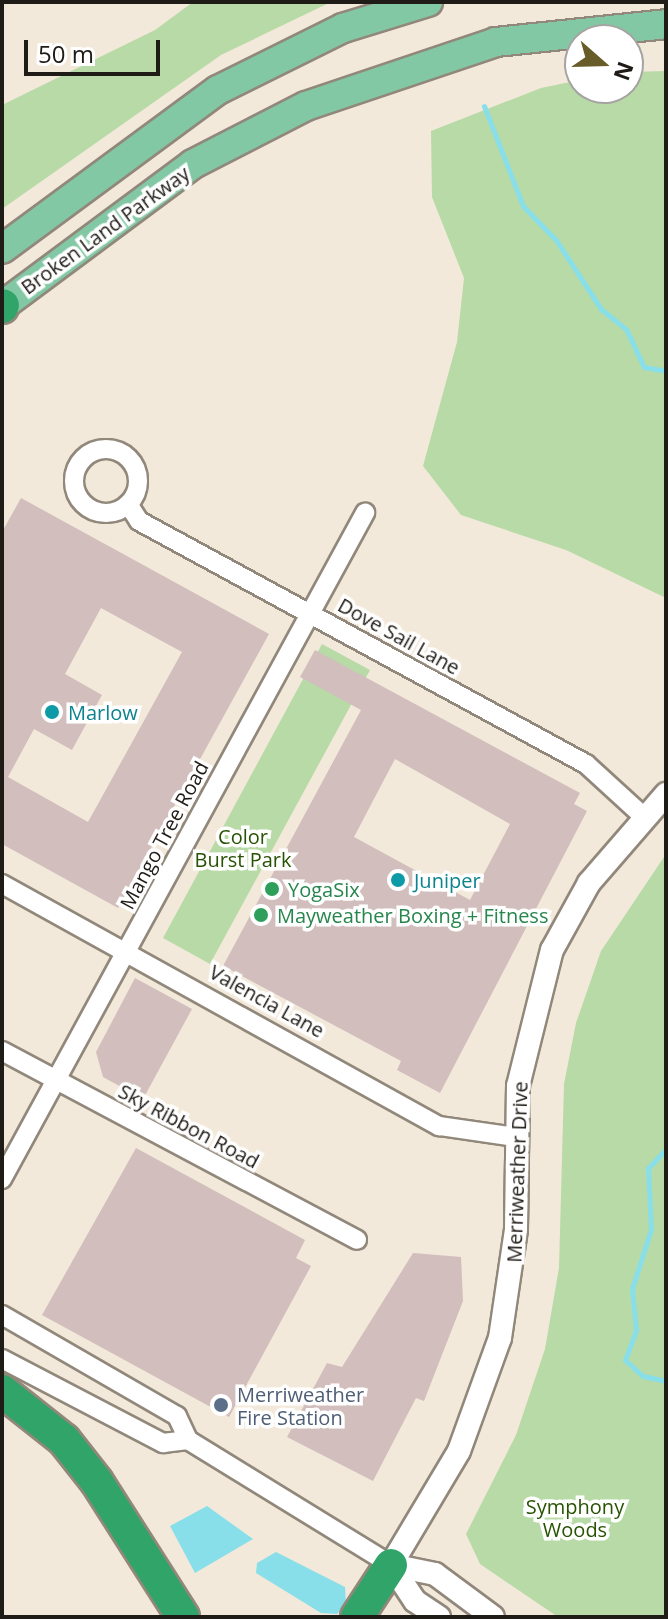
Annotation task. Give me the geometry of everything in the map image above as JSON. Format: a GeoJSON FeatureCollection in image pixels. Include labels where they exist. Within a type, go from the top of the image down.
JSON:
{"type":"FeatureCollection","features":[{"type":"Feature","properties":{"kind":"highway"},"geometry":{"type":"LineString","coordinates":[[2,1391],[64,1440],[97,1482],[183,1617]]}},
{"type":"Feature","properties":{"kind":"highway"},"geometry":{"type":"LineString","coordinates":[[357,1617],[391,1565]]}},
{"type":"Feature","properties":{"kind":"main road"},"geometry":{"type":"LineString","coordinates":[[2,249],[218,90],[343,28],[428,2]]}},
{"type":"Feature","properties":{"kind":"main road","name":"Broken Land Parkway"},"geometry":{"type":"LineString","coordinates":[[2,306],[193,164],[306,106],[496,42],[666,24]]}},
{"type":"Feature","properties":{"kind":"street","name":"Dove Sail Lane"},"geometry":{"type":"LineString","coordinates":[[128,504],[139,521],[310,611],[586,764],[643,816]]}},
{"type":"Feature","properties":{"kind":"street","name":"Mango Tree Road"},"geometry":{"type":"LineString","coordinates":[[2,1179],[365,513]]}},
{"type":"Feature","properties":{"kind":"street","name":"Merriweather Drive"},"geometry":{"type":"LineString","coordinates":[[391,1565],[459,1451],[500,1338],[512,1287],[515,1137],[524,1056],[552,950],[589,883],[643,816],[666,794]]}},
{"type":"Feature","properties":{"kind":"street","name":"Valencia Lane"},"geometry":{"type":"LineString","coordinates":[[2,884],[127,950],[439,1126],[515,1137]]}},
{"type":"Feature","properties":{"kind":"street","name":"Sky Ribbon Road"},"geometry":{"type":"LineString","coordinates":[[2,1051],[357,1240]]}},
{"type":"Feature","properties":{"kind":"street"},"geometry":{"type":"LineString","coordinates":[[2,1315],[177,1416],[188,1440],[391,1565],[435,1574],[493,1617]]}},
{"type":"Feature","properties":{"kind":"street"},"geometry":{"type":"LineString","coordinates":[[2,1359],[163,1443],[188,1440]]}},
{"type":"Feature","properties":{"kind":"street"},"geometry":{"type":"LineString","coordinates":[[391,1565],[415,1601],[439,1617]]}},
{"type":"Feature","properties":{"kind":"green space"},"geometry":{"type":"Polygon","coordinates":[[[193,2],[331,2],[221,55],[2,209],[2,105],[155,30],[193,2]]]}},
{"type":"Feature","properties":{"kind":"green space"},"geometry":{"type":"Polygon","coordinates":[[[666,71],[666,598],[566,550],[461,515],[423,466],[457,342],[464,278],[432,197],[431,131],[541,88],[564,83],[564,104],[644,104],[644,72],[666,71]]]}},
{"type":"Feature","properties":{"kind":"green space","name":"Color Burst Park"},"geometry":{"type":"Polygon","coordinates":[[[322,644],[370,670],[210,964],[163,938],[322,644]]]}},
{"type":"Feature","properties":{"kind":"green space","name":"Symphony Woods"},"geometry":{"type":"Polygon","coordinates":[[[666,854],[666,1617],[558,1617],[480,1564],[466,1534],[516,1435],[545,1349],[559,1268],[564,1084],[576,1023],[601,951],[666,854]]]}},
{"type":"Feature","properties":{"kind":"water"},"geometry":{"type":"Polygon","coordinates":[[[207,1506],[253,1539],[195,1573],[170,1526],[207,1506]]]}},
{"type":"Feature","properties":{"kind":"water"},"geometry":{"type":"Polygon","coordinates":[[[276,1552],[345,1587],[346,1604],[337,1614],[321,1613],[256,1573],[257,1563],[276,1552]]]}},
{"type":"Feature","properties":{"kind":"building","name":"Marlow"},"geometry":{"type":"Polygon","coordinates":[[[21,498],[269,634],[118,908],[2,844],[2,532],[21,498]],[[101,608],[65,674],[102,695],[72,750],[34,729],[8,777],[88,822],[182,652],[101,608]]]}},
{"type":"Feature","properties":{"kind":"building","name":"Juniper"},"geometry":{"type":"Polygon","coordinates":[[[315,650],[580,793],[574,804],[587,811],[440,1093],[397,1070],[401,1061],[223,966],[361,710],[300,677],[315,650]],[[395,759],[354,837],[470,900],[510,824],[395,759]]]}},
{"type":"Feature","properties":{"kind":"building"},"geometry":{"type":"Polygon","coordinates":[[[135,978],[192,1009],[143,1099],[103,1077],[96,1052],[135,978]]]}},
{"type":"Feature","properties":{"kind":"building"},"geometry":{"type":"Polygon","coordinates":[[[136,1148],[305,1240],[296,1258],[311,1266],[229,1417],[42,1315],[136,1148]]]}},
{"type":"Feature","properties":{"kind":"building"},"geometry":{"type":"Polygon","coordinates":[[[413,1253],[461,1257],[463,1301],[424,1401],[416,1398],[373,1481],[287,1437],[327,1363],[342,1367],[413,1253]]]}},
{"type":"Feature","properties":{"kind":"waterway"},"geometry":{"type":"LineString","coordinates":[[484,106],[523,206],[556,240],[601,309],[626,329],[644,367],[666,371]]}},
{"type":"Feature","properties":{"kind":"waterway"},"geometry":{"type":"LineString","coordinates":[[666,1149],[648,1168],[651,1229],[632,1289],[636,1330],[625,1360],[643,1376],[666,1381]]}},
{"type":"Feature","properties":{"kind":"place","name":"Marlow"},"geometry":{"type":"Point","coordinates":[52,712]}},
{"type":"Feature","properties":{"kind":"place","name":"Juniper"},"geometry":{"type":"Point","coordinates":[398,880]}},
{"type":"Feature","properties":{"kind":"place","name":"YogaSix"},"geometry":{"type":"Point","coordinates":[272,889]}},
{"type":"Feature","properties":{"kind":"place","name":"Mayweather Boxing + Fitness"},"geometry":{"type":"Point","coordinates":[261,915]}},
{"type":"Feature","properties":{"kind":"place","name":"Merriweather Fire Station"},"geometry":{"type":"Point","coordinates":[221,1405]}}]}
